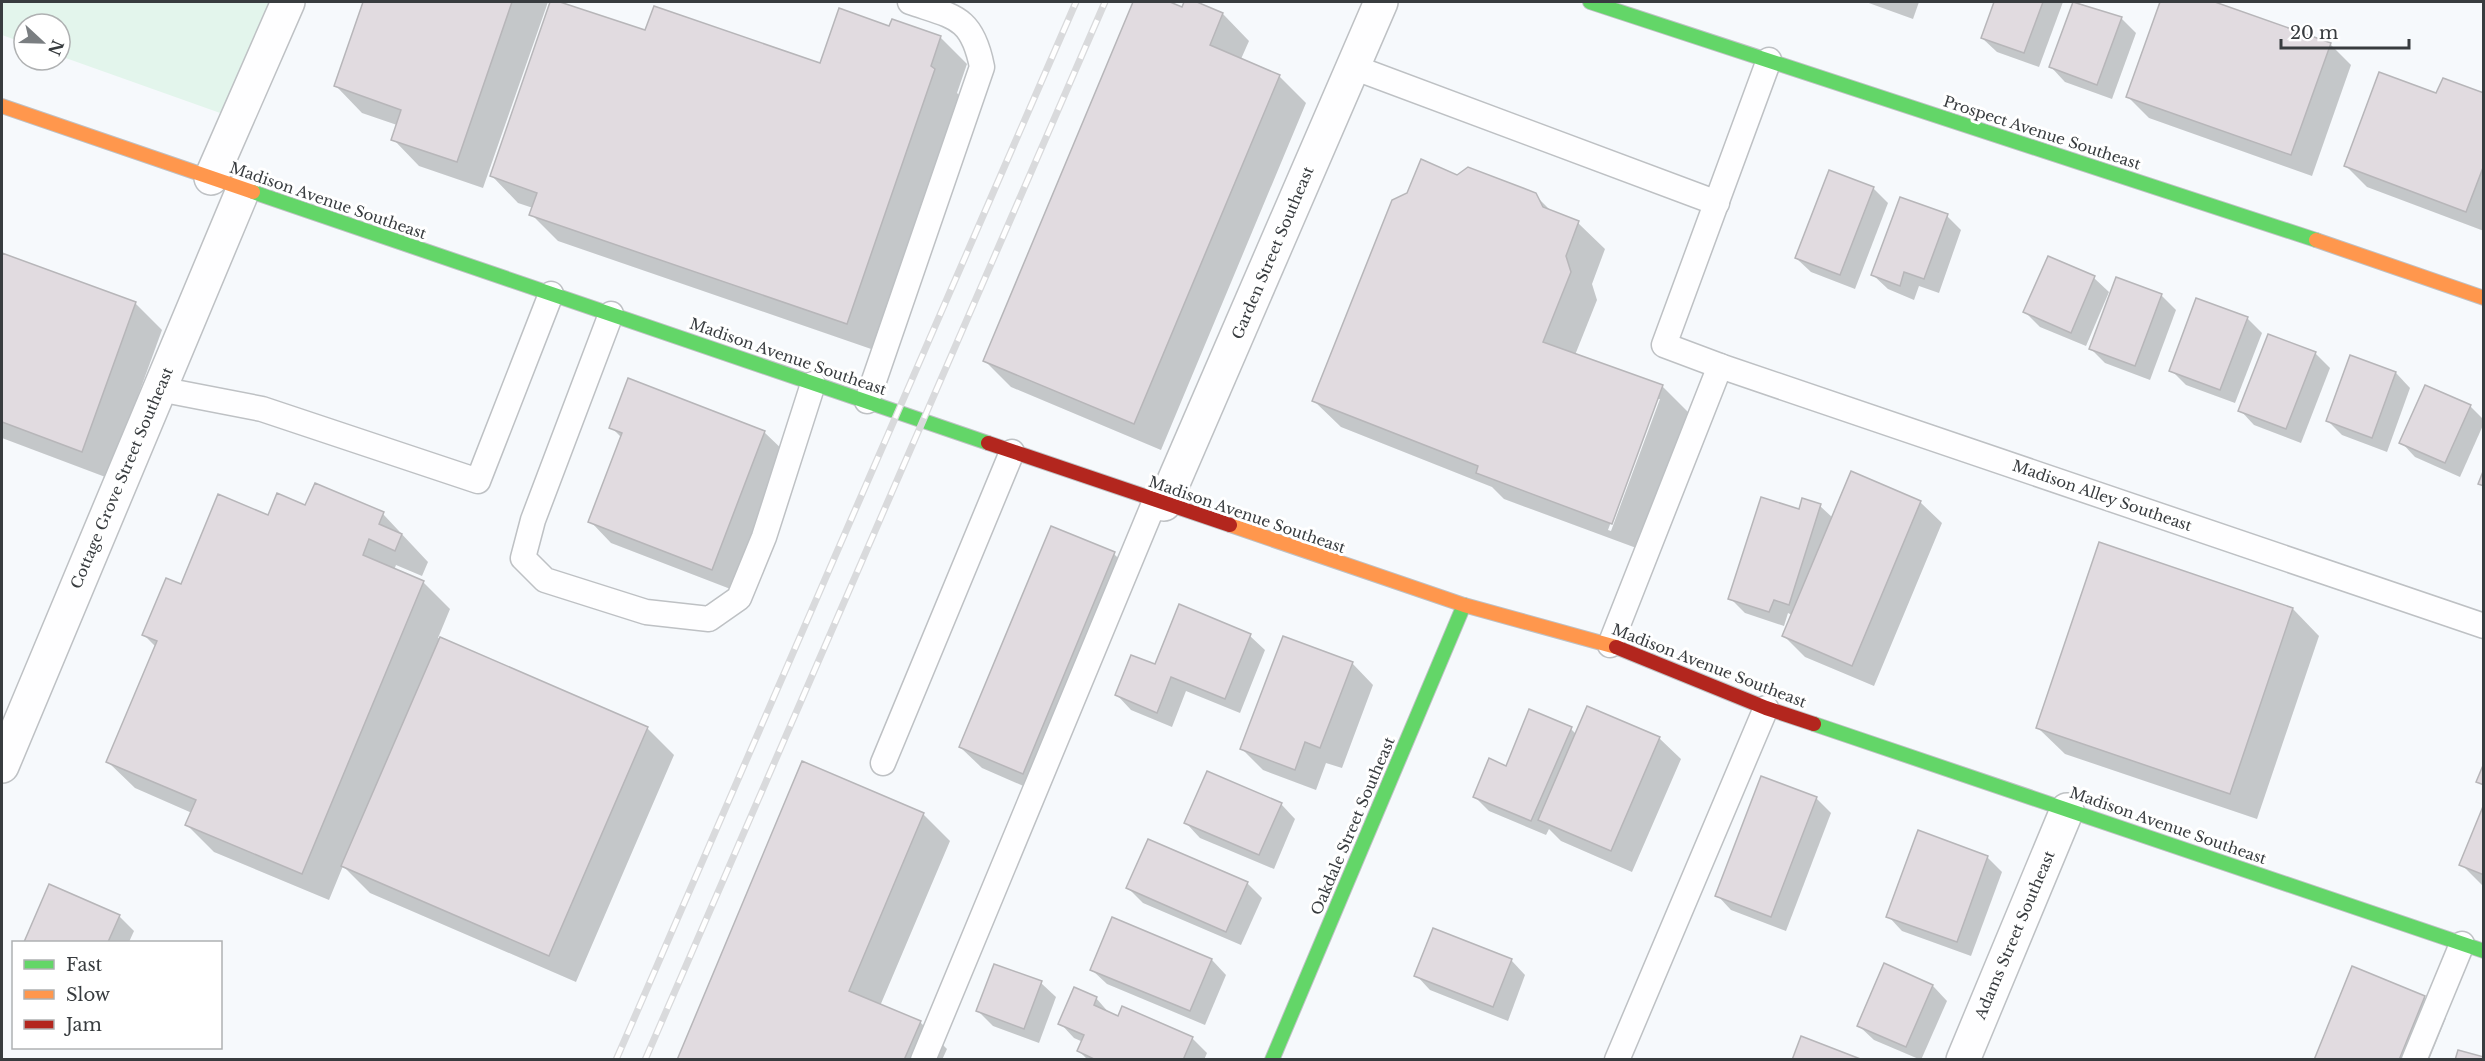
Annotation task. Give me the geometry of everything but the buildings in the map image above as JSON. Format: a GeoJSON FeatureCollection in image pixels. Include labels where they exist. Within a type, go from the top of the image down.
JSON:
{"type":"FeatureCollection","features":[{"type":"Feature","properties":{"kind":"street"},"geometry":{"type":"LineString","coordinates":[[212,178],[288,2]]}},
{"type":"Feature","properties":{"kind":"street","name":"Garden Street Southeast"},"geometry":{"type":"LineString","coordinates":[[1160,502],[1381,2]]}},
{"type":"Feature","properties":{"kind":"street","name":"Prospect Avenue Southeast"},"geometry":{"type":"LineString","coordinates":[[1590,2],[2484,298]]}},
{"type":"Feature","properties":{"kind":"street","name":"Madison Avenue Southeast"},"geometry":{"type":"LineString","coordinates":[[2,106],[1464,605],[1610,645],[1767,708],[2473,947]]}},
{"type":"Feature","properties":{"kind":"street","name":"Cottage Grove Street Southeast"},"geometry":{"type":"LineString","coordinates":[[2,766],[243,190]]}},
{"type":"Feature","properties":{"kind":"street","name":"Oakdale Street Southeast"},"geometry":{"type":"LineString","coordinates":[[1272,1059],[1464,605]]}},
{"type":"Feature","properties":{"kind":"street","name":"Adams Street Southeast"},"geometry":{"type":"LineString","coordinates":[[1963,1059],[2067,810]]}},
{"type":"Feature","properties":{"kind":"lane"},"geometry":{"type":"LineString","coordinates":[[867,401],[982,67],[977,41],[967,27],[953,16],[910,2]]}},
{"type":"Feature","properties":{"kind":"lane"},"geometry":{"type":"LineString","coordinates":[[1353,67],[1717,203],[1769,60]]}},
{"type":"Feature","properties":{"kind":"lane","name":"Madison Alley Southeast"},"geometry":{"type":"LineString","coordinates":[[1717,203],[1664,345],[2484,626]]}},
{"type":"Feature","properties":{"kind":"lane"},"geometry":{"type":"LineString","coordinates":[[159,389],[262,409],[478,481],[551,294]]}},
{"type":"Feature","properties":{"kind":"lane"},"geometry":{"type":"LineString","coordinates":[[611,314],[533,520],[523,558],[544,580],[646,612],[709,619],[739,598],[764,537],[813,384]]}},
{"type":"Feature","properties":{"kind":"lane"},"geometry":{"type":"LineString","coordinates":[[1610,645],[1720,366]]}},
{"type":"Feature","properties":{"kind":"lane"},"geometry":{"type":"LineString","coordinates":[[883,763],[1012,452]]}},
{"type":"Feature","properties":{"kind":"lane"},"geometry":{"type":"LineString","coordinates":[[923,1059],[1160,502]]}},
{"type":"Feature","properties":{"kind":"lane"},"geometry":{"type":"LineString","coordinates":[[1617,1059],[1767,708]]}},
{"type":"Feature","properties":{"kind":"lane"},"geometry":{"type":"LineString","coordinates":[[2414,1059],[2473,947]]}},
{"type":"Feature","properties":{"kind":"shaded area"},"geometry":{"type":"Polygon","coordinates":[[[2,2],[272,2],[223,114],[72,60],[72,12],[12,12],[12,39],[2,35],[2,2]]]}},
{"type":"Feature","properties":{"kind":"railway"},"geometry":{"type":"LineString","coordinates":[[616,1060],[1076,2]]}},
{"type":"Feature","properties":{"kind":"railway"},"geometry":{"type":"LineString","coordinates":[[645,1060],[1105,2]]}},
{"type":"Feature","properties":{"kind":"traffic: fast"},"geometry":{"type":"LineString","coordinates":[[1590,2],[2316,240]]}},
{"type":"Feature","properties":{"kind":"traffic: fast"},"geometry":{"type":"LineString","coordinates":[[253,192],[988,443]]}},
{"type":"Feature","properties":{"kind":"traffic: fast"},"geometry":{"type":"LineString","coordinates":[[1272,1060],[1464,605]]}},
{"type":"Feature","properties":{"kind":"traffic: fast"},"geometry":{"type":"LineString","coordinates":[[1814,724],[2484,951]]}},
{"type":"Feature","properties":{"kind":"traffic: slow"},"geometry":{"type":"LineString","coordinates":[[2,106],[253,192]]}},
{"type":"Feature","properties":{"kind":"traffic: slow"},"geometry":{"type":"LineString","coordinates":[[2316,240],[2484,298]]}},
{"type":"Feature","properties":{"kind":"traffic: slow"},"geometry":{"type":"LineString","coordinates":[[1230,525],[1464,605],[1616,647]]}},
{"type":"Feature","properties":{"kind":"traffic: jam"},"geometry":{"type":"LineString","coordinates":[[988,443],[1230,525]]}},
{"type":"Feature","properties":{"kind":"traffic: jam"},"geometry":{"type":"LineString","coordinates":[[1616,647],[1766,708],[1814,724]]}}]}
